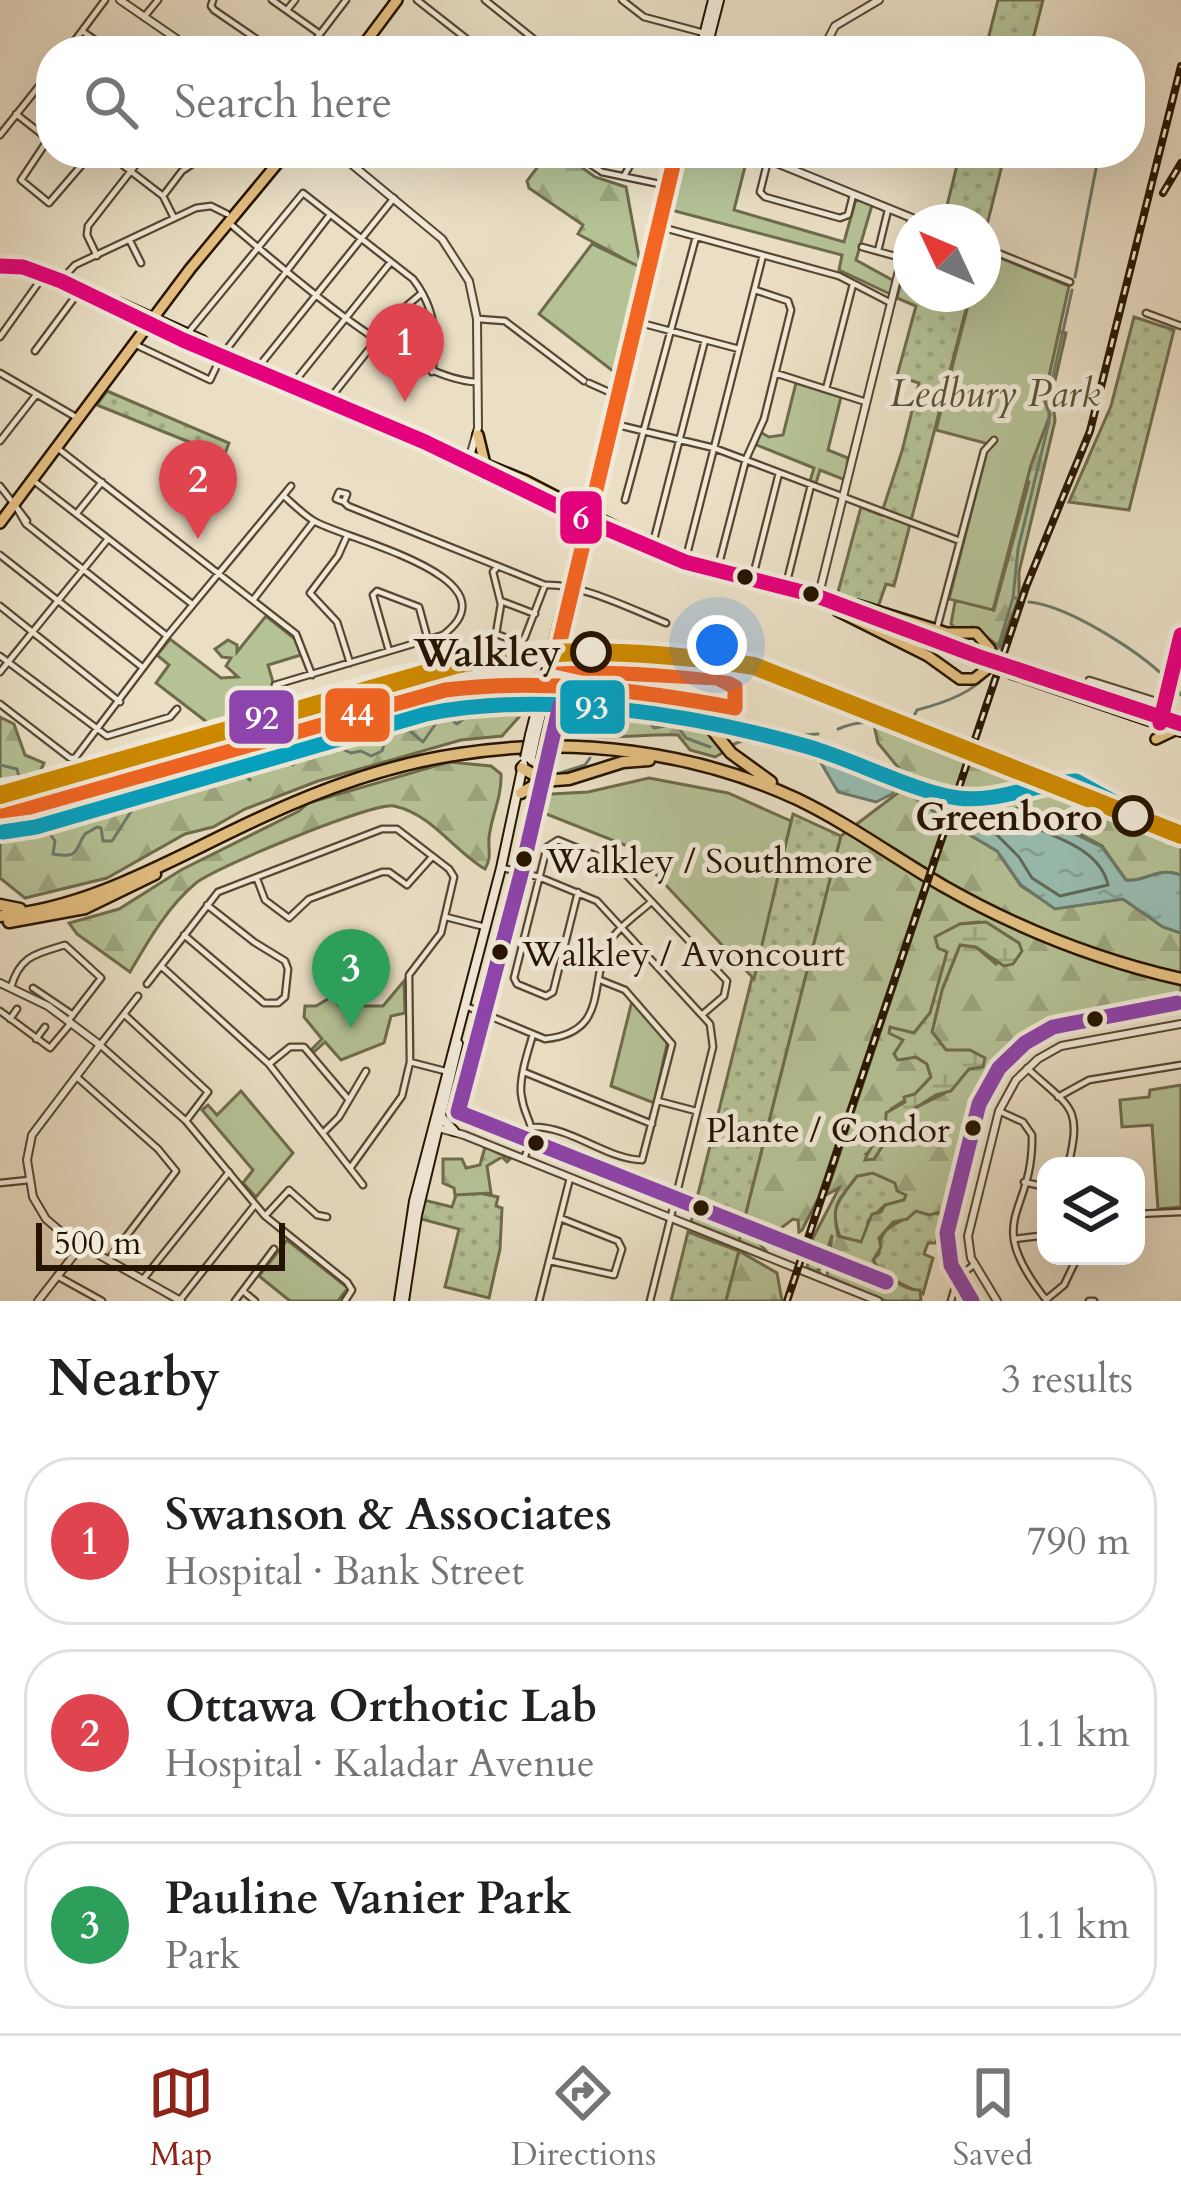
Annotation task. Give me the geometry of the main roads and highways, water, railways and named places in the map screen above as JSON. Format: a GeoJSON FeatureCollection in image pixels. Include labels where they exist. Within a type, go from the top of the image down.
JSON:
{"type":"FeatureCollection","features":[{"type":"Feature","properties":{"kind":"highway"},"geometry":{"type":"LineString","coordinates":[[553,660],[663,681],[683,694],[745,766],[943,885],[1011,921],[1094,954],[1181,979]]}},
{"type":"Feature","properties":{"kind":"highway"},"geometry":{"type":"LineString","coordinates":[[0,920],[114,886],[264,816],[360,778],[483,750],[600,748],[666,757],[783,793],[826,814]]}},
{"type":"Feature","properties":{"kind":"highway"},"geometry":{"type":"LineString","coordinates":[[521,793],[531,784],[641,760],[718,770]]}},
{"type":"Feature","properties":{"kind":"highway"},"geometry":{"type":"LineString","coordinates":[[526,764],[547,780]]}},
{"type":"Feature","properties":{"kind":"highway"},"geometry":{"type":"LineString","coordinates":[[0,920],[61,915],[109,899],[212,842]]}},
{"type":"Feature","properties":{"kind":"highway"},"geometry":{"type":"LineString","coordinates":[[0,905],[23,910],[47,907]]}},
{"type":"Feature","properties":{"kind":"main road"},"geometry":{"type":"LineString","coordinates":[[373,36],[400,0]]}},
{"type":"Feature","properties":{"kind":"main road"},"geometry":{"type":"LineString","coordinates":[[707,36],[716,0]]}},
{"type":"Feature","properties":{"kind":"main road"},"geometry":{"type":"LineString","coordinates":[[0,519],[148,320],[269,168]]}},
{"type":"Feature","properties":{"kind":"main road"},"geometry":{"type":"LineString","coordinates":[[665,212],[674,168]]}},
{"type":"Feature","properties":{"kind":"main road"},"geometry":{"type":"LineString","coordinates":[[402,1301],[435,1127],[675,168]]}},
{"type":"Feature","properties":{"kind":"main road"},"geometry":{"type":"LineString","coordinates":[[148,320],[227,218]]}},
{"type":"Feature","properties":{"kind":"main road"},"geometry":{"type":"LineString","coordinates":[[2,266],[61,281],[604,523]]}},
{"type":"Feature","properties":{"kind":"main road"},"geometry":{"type":"LineString","coordinates":[[167,299],[161,313],[168,329]]}},
{"type":"Feature","properties":{"kind":"main road"},"geometry":{"type":"LineString","coordinates":[[107,302],[148,320]]}},
{"type":"Feature","properties":{"kind":"main road"},"geometry":{"type":"LineString","coordinates":[[127,314],[136,324],[134,339]]}},
{"type":"Feature","properties":{"kind":"main road"},"geometry":{"type":"LineString","coordinates":[[14,502],[34,481],[74,416],[134,339],[168,329],[209,348]]}},
{"type":"Feature","properties":{"kind":"main road"},"geometry":{"type":"LineString","coordinates":[[478,435],[480,454],[494,466],[685,562],[818,599],[980,660],[1161,720]]}},
{"type":"Feature","properties":{"kind":"main road"},"geometry":{"type":"LineString","coordinates":[[467,459],[494,466]]}},
{"type":"Feature","properties":{"kind":"main road"},"geometry":{"type":"LineString","coordinates":[[845,601],[937,630],[980,635],[991,653],[987,669],[974,679],[960,679],[837,606],[845,601]]}},
{"type":"Feature","properties":{"kind":"main road"},"geometry":{"type":"LineString","coordinates":[[1012,670],[1180,728]]}},
{"type":"Feature","properties":{"kind":"main road"},"geometry":{"type":"LineString","coordinates":[[1148,712],[1164,704]]}},
{"type":"Feature","properties":{"kind":"main road"},"geometry":{"type":"LineString","coordinates":[[1156,739],[1180,728]]}},
{"type":"Feature","properties":{"kind":"main road"},"geometry":{"type":"LineString","coordinates":[[513,818],[526,764]]}},
{"type":"Feature","properties":{"kind":"main road"},"geometry":{"type":"LineString","coordinates":[[435,1127],[449,1073]]}},
{"type":"Feature","properties":{"kind":"main road"},"geometry":{"type":"LineString","coordinates":[[441,1116],[454,1131]]}},
{"type":"Feature","properties":{"kind":"water"},"geometry":{"type":"Polygon","coordinates":[[[798,734],[804,741],[817,742],[821,751],[863,761],[900,783],[892,794],[876,802],[838,792],[798,734]]]}},
{"type":"Feature","properties":{"kind":"water"},"geometry":{"type":"Polygon","coordinates":[[[1020,808],[1102,847],[1126,880],[1165,872],[1181,875],[1181,933],[1163,927],[1123,899],[1055,909],[1021,885],[997,851],[965,827],[968,819],[1020,808]]]}},
{"type":"Feature","properties":{"kind":"waterway"},"geometry":{"type":"LineString","coordinates":[[1075,277],[1096,168]]}},
{"type":"Feature","properties":{"kind":"waterway"},"geometry":{"type":"LineString","coordinates":[[1013,598],[1018,549],[1049,422],[1049,395],[1072,290]]}},
{"type":"Feature","properties":{"kind":"waterway"},"geometry":{"type":"LineString","coordinates":[[994,660],[1013,598],[1018,598]]}},
{"type":"Feature","properties":{"kind":"waterway"},"geometry":{"type":"LineString","coordinates":[[1029,602],[1102,631],[1166,678]]}},
{"type":"Feature","properties":{"kind":"waterway"},"geometry":{"type":"LineString","coordinates":[[914,716],[917,710],[968,690],[992,669]]}},
{"type":"Feature","properties":{"kind":"waterway"},"geometry":{"type":"LineString","coordinates":[[1174,683],[1181,695]]}},
{"type":"Feature","properties":{"kind":"waterway"},"geometry":{"type":"LineString","coordinates":[[0,765],[17,769],[24,796],[42,800],[45,816],[56,824],[50,834],[55,841],[53,854],[68,855],[97,827],[103,841],[112,841],[143,793],[161,781],[178,793],[208,783],[219,770],[239,772],[250,780],[244,764],[253,753],[293,765],[296,745],[304,739],[317,756],[340,748],[371,756],[382,751],[389,728],[410,731],[423,742],[444,712],[453,713],[457,724],[481,705],[512,706]]}},
{"type":"Feature","properties":{"kind":"waterway"},"geometry":{"type":"LineString","coordinates":[[564,718],[609,721],[645,716],[654,728],[676,724],[686,738],[710,747]]}},
{"type":"Feature","properties":{"kind":"waterway"},"geometry":{"type":"LineString","coordinates":[[574,723],[590,737]]}},
{"type":"Feature","properties":{"kind":"waterway"},"geometry":{"type":"LineString","coordinates":[[838,729],[861,723],[896,732],[908,728]]}},
{"type":"Feature","properties":{"kind":"waterway"},"geometry":{"type":"LineString","coordinates":[[734,744],[776,728],[818,734]]}},
{"type":"Feature","properties":{"kind":"waterway"},"geometry":{"type":"LineString","coordinates":[[557,774],[585,765],[590,758]]}},
{"type":"Feature","properties":{"kind":"waterway"},"geometry":{"type":"LineString","coordinates":[[898,786],[937,814]]}},
{"type":"Feature","properties":{"kind":"tram line"},"geometry":{"type":"LineString","coordinates":[[833,692],[838,694]]}},
{"type":"Feature","properties":{"kind":"railway"},"geometry":{"type":"LineString","coordinates":[[787,1301],[1026,587],[1090,431],[1181,66]]}},
{"type":"Feature","properties":{"kind":"railway"},"geometry":{"type":"LineString","coordinates":[[1163,193],[1181,163]]}},
{"type":"Feature","properties":{"kind":"place","name":"Swanson & Associates"},"geometry":{"type":"Point","coordinates":[405,402]}},
{"type":"Feature","properties":{"kind":"place","name":"Ottawa Orthotic Lab"},"geometry":{"type":"Point","coordinates":[198,539]}},
{"type":"Feature","properties":{"kind":"place","name":"Walkley"},"geometry":{"type":"Point","coordinates":[591,652]}},
{"type":"Feature","properties":{"kind":"place","name":"Greenboro"},"geometry":{"type":"Point","coordinates":[1133,816]}},
{"type":"Feature","properties":{"kind":"place","name":"Walkley / Southmore"},"geometry":{"type":"Point","coordinates":[524,859]}},
{"type":"Feature","properties":{"kind":"place","name":"Walkley / Avoncourt"},"geometry":{"type":"Point","coordinates":[500,952]}},
{"type":"Feature","properties":{"kind":"place","name":"Pauline Vanier Park"},"geometry":{"type":"Point","coordinates":[351,1028]}},
{"type":"Feature","properties":{"kind":"place","name":"Plante / Condor"},"geometry":{"type":"Point","coordinates":[973,1128]}},
{"type":"Feature","properties":{"kind":"park label","name":"Ledbury Park"},"geometry":{"type":"Point","coordinates":[995,392]}}]}
